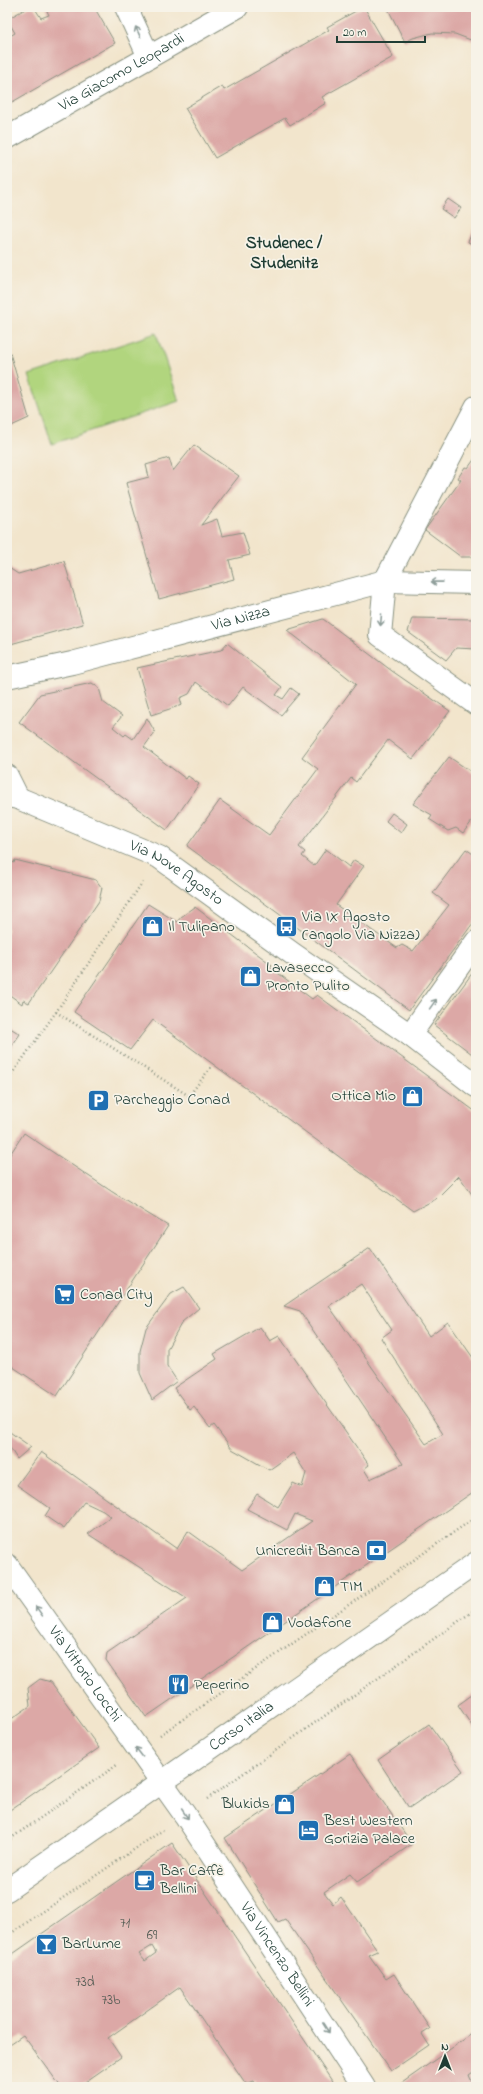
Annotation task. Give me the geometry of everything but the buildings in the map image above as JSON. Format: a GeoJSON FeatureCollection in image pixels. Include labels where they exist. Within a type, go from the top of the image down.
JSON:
{"type":"FeatureCollection","features":[{"type":"Feature","properties":{"kind":"street"},"geometry":{"type":"LineString","coordinates":[[126,7],[149,57]]}},
{"type":"Feature","properties":{"kind":"street","name":"Via Giacomo Leopardi"},"geometry":{"type":"LineString","coordinates":[[7,138],[237,7]]}},
{"type":"Feature","properties":{"kind":"street"},"geometry":{"type":"LineString","coordinates":[[476,408],[385,581],[380,635],[476,704]]}},
{"type":"Feature","properties":{"kind":"street","name":"Via Nizza"},"geometry":{"type":"LineString","coordinates":[[7,677],[72,663],[385,581],[476,583]]}},
{"type":"Feature","properties":{"kind":"street","name":"Via Nove Agosto"},"geometry":{"type":"LineString","coordinates":[[7,776],[12,797],[159,857],[410,1036],[476,1086]]}},
{"type":"Feature","properties":{"kind":"street"},"geometry":{"type":"LineString","coordinates":[[410,1036],[476,942]]}},
{"type":"Feature","properties":{"kind":"street","name":"Corso Italia"},"geometry":{"type":"LineString","coordinates":[[7,1890],[476,1563]]}},
{"type":"Feature","properties":{"kind":"street","name":"Via Vittorio Locchi"},"geometry":{"type":"LineString","coordinates":[[7,1566],[138,1750],[163,1782]]}},
{"type":"Feature","properties":{"kind":"street","name":"Via Vincenzo Bellini"},"geometry":{"type":"LineString","coordinates":[[163,1782],[364,2087]]}},
{"type":"Feature","properties":{"kind":"path"},"geometry":{"type":"LineString","coordinates":[[7,1081],[56,1012],[159,857]]}},
{"type":"Feature","properties":{"kind":"path"},"geometry":{"type":"LineString","coordinates":[[56,1012],[189,1096],[211,1067]]}},
{"type":"Feature","properties":{"kind":"path"},"geometry":{"type":"LineString","coordinates":[[156,1737],[476,1517]]}},
{"type":"Feature","properties":{"kind":"path"},"geometry":{"type":"LineString","coordinates":[[206,1800],[476,1609]]}},
{"type":"Feature","properties":{"kind":"path"},"geometry":{"type":"LineString","coordinates":[[7,1841],[118,1764]]}},
{"type":"Feature","properties":{"kind":"path"},"geometry":{"type":"LineString","coordinates":[[7,1936],[165,1829]]}},
{"type":"Feature","properties":{"kind":"green space"},"geometry":{"type":"Polygon","coordinates":[[[156,333],[179,401],[52,444],[29,375],[156,333]]]}},
{"type":"Feature","properties":{"kind":"place","name":"Via IX Agosto (angolo Via Nizza)"},"geometry":{"type":"Point","coordinates":[286,926]}},
{"type":"Feature","properties":{"kind":"place","name":"Il Tulipano"},"geometry":{"type":"Point","coordinates":[152,927]}},
{"type":"Feature","properties":{"kind":"place","name":"Lavasecco Pronto Pulito"},"geometry":{"type":"Point","coordinates":[251,977]}},
{"type":"Feature","properties":{"kind":"place","name":"Ottica Mio"},"geometry":{"type":"Point","coordinates":[412,1096]}},
{"type":"Feature","properties":{"kind":"place","name":"Parcheggio Conad"},"geometry":{"type":"Point","coordinates":[99,1100]}},
{"type":"Feature","properties":{"kind":"place","name":"Conad City"},"geometry":{"type":"Point","coordinates":[65,1295]}},
{"type":"Feature","properties":{"kind":"place","name":"Unicredit Banca"},"geometry":{"type":"Point","coordinates":[376,1551]}},
{"type":"Feature","properties":{"kind":"place","name":"TIM"},"geometry":{"type":"Point","coordinates":[325,1587]}},
{"type":"Feature","properties":{"kind":"place","name":"Vodafone"},"geometry":{"type":"Point","coordinates":[273,1623]}},
{"type":"Feature","properties":{"kind":"place","name":"Peperino"},"geometry":{"type":"Point","coordinates":[178,1685]}},
{"type":"Feature","properties":{"kind":"place","name":"Blukids"},"geometry":{"type":"Point","coordinates":[285,1804]}},
{"type":"Feature","properties":{"kind":"place","name":"Best Western Gorizia Palace"},"geometry":{"type":"Point","coordinates":[308,1830]}},
{"type":"Feature","properties":{"kind":"place","name":"Bar Caffè Bellini"},"geometry":{"type":"Point","coordinates":[144,1880]}},
{"type":"Feature","properties":{"kind":"place","name":"BarLume"},"geometry":{"type":"Point","coordinates":[46,1944]}},
{"type":"Feature","properties":{"kind":"district","name":"Studenec / Studenitz"},"geometry":{"type":"Point","coordinates":[284,253]}}]}
